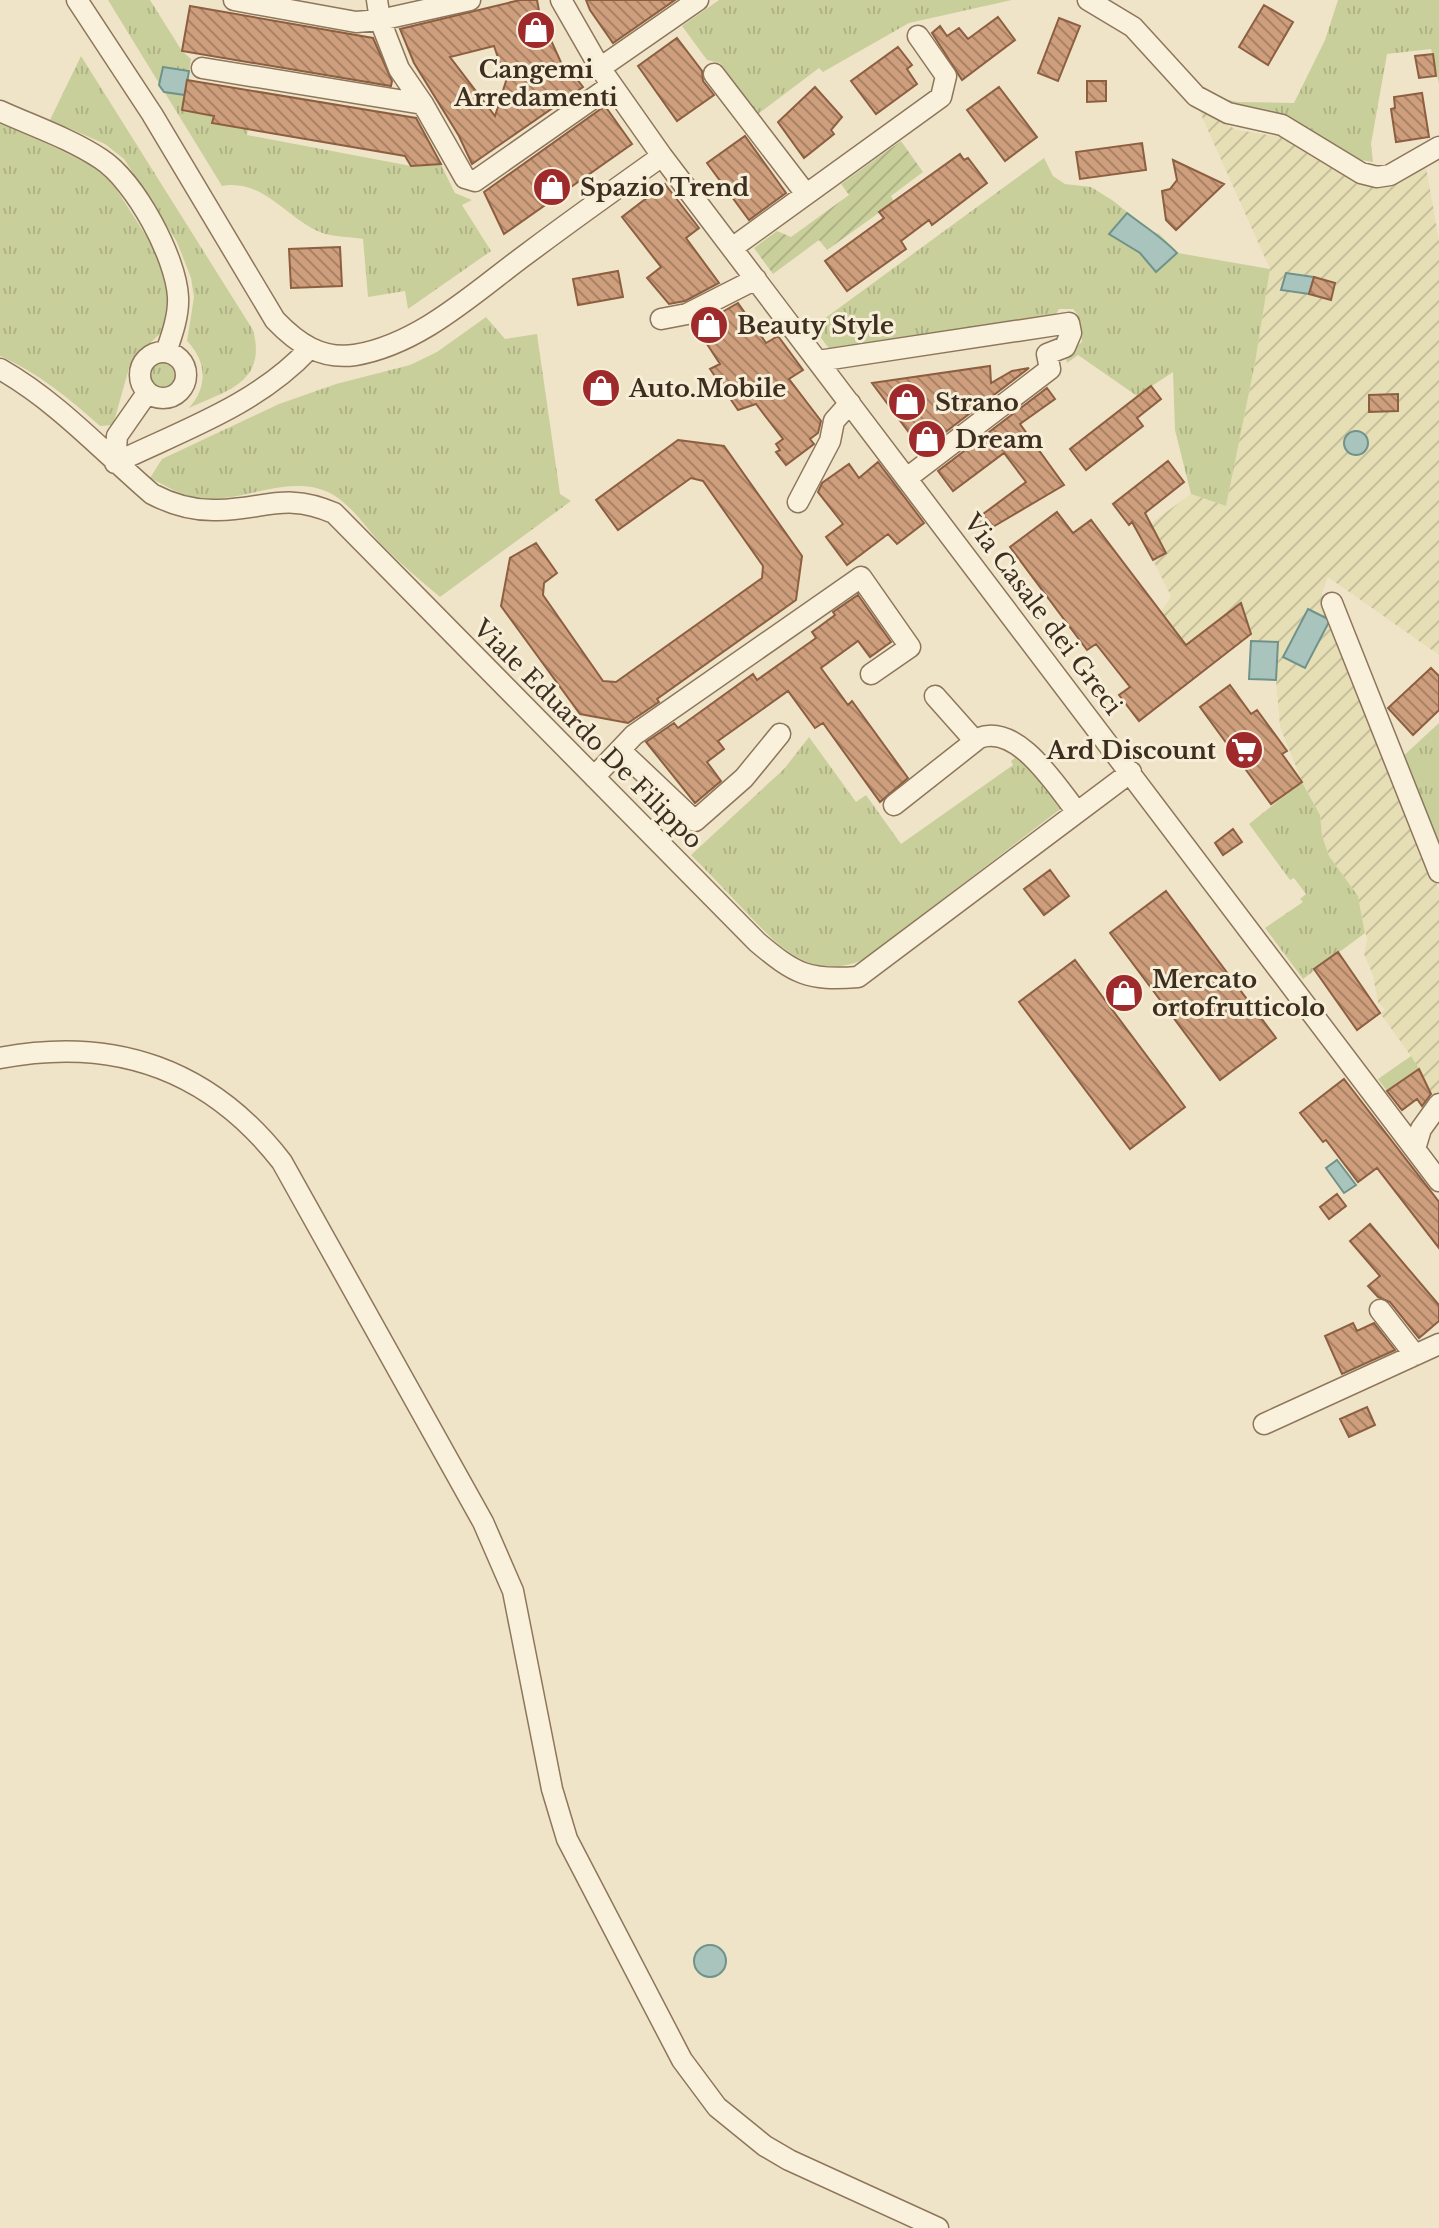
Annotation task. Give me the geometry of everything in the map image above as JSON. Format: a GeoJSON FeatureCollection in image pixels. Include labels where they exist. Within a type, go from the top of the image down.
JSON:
{"type":"FeatureCollection","features":[{"type":"Feature","properties":{"kind":"street"},"geometry":{"type":"LineString","coordinates":[[77,0],[152,114],[275,320],[309,349],[331,355],[353,355],[392,345],[446,313],[662,156]]}},
{"type":"Feature","properties":{"kind":"street"},"geometry":{"type":"LineString","coordinates":[[234,0],[356,22],[379,10],[470,0]]}},
{"type":"Feature","properties":{"kind":"street","name":"Via Casale dei Greci"},"geometry":{"type":"LineString","coordinates":[[561,0],[606,77],[662,156],[1439,1181]]}},
{"type":"Feature","properties":{"kind":"street"},"geometry":{"type":"LineString","coordinates":[[379,10],[399,69],[423,104],[465,178],[475,181],[698,0]]}},
{"type":"Feature","properties":{"kind":"street"},"geometry":{"type":"LineString","coordinates":[[1088,0],[1133,27],[1196,96],[1228,113],[1282,125],[1361,173],[1377,177],[1390,175],[1439,147]]}},
{"type":"Feature","properties":{"kind":"street"},"geometry":{"type":"LineString","coordinates":[[732,248],[941,97],[946,76],[918,36]]}},
{"type":"Feature","properties":{"kind":"street"},"geometry":{"type":"LineString","coordinates":[[202,68],[423,104]]}},
{"type":"Feature","properties":{"kind":"street"},"geometry":{"type":"LineString","coordinates":[[714,74],[806,194]]}},
{"type":"Feature","properties":{"kind":"street"},"geometry":{"type":"LineString","coordinates":[[0,111],[100,158],[124,181],[166,250],[174,273],[179,299],[174,331],[166,352]]}},
{"type":"Feature","properties":{"kind":"street"},"geometry":{"type":"LineString","coordinates":[[661,319],[687,314],[756,279]]}},
{"type":"Feature","properties":{"kind":"street"},"geometry":{"type":"LineString","coordinates":[[818,361],[1069,323],[1071,333],[1065,347],[1047,354],[1050,369],[907,478]]}},
{"type":"Feature","properties":{"kind":"street"},"geometry":{"type":"LineString","coordinates":[[147,393],[117,436],[115,463],[252,397],[289,370],[309,349]]}},
{"type":"Feature","properties":{"kind":"street"},"geometry":{"type":"LineString","coordinates":[[166,352],[178,357],[186,367],[187,379],[181,391],[171,398],[158,399],[147,393],[140,383],[139,371],[145,360],[154,353],[166,352]]}},
{"type":"Feature","properties":{"kind":"street","name":"Viale Eduardo De Filippo"},"geometry":{"type":"LineString","coordinates":[[0,369],[64,413],[152,494],[193,509],[219,511],[290,501],[313,504],[334,513],[757,942],[782,963],[805,976],[831,979],[858,977],[1131,772]]}},
{"type":"Feature","properties":{"kind":"street"},"geometry":{"type":"LineString","coordinates":[[798,502],[830,441],[834,421],[850,403]]}},
{"type":"Feature","properties":{"kind":"street"},"geometry":{"type":"LineString","coordinates":[[594,777],[634,735],[861,577],[910,647],[871,674]]}},
{"type":"Feature","properties":{"kind":"street"},"geometry":{"type":"LineString","coordinates":[[1332,603],[1439,872]]}},
{"type":"Feature","properties":{"kind":"street"},"geometry":{"type":"LineString","coordinates":[[935,696],[975,741]]}},
{"type":"Feature","properties":{"kind":"street"},"geometry":{"type":"LineString","coordinates":[[620,750],[695,821],[744,778],[780,734]]}},
{"type":"Feature","properties":{"kind":"street"},"geometry":{"type":"LineString","coordinates":[[894,805],[975,741],[987,735],[998,735],[1026,751],[1077,812]]}},
{"type":"Feature","properties":{"kind":"street"},"geometry":{"type":"LineString","coordinates":[[0,1058],[65,1050],[128,1057],[199,1086],[246,1121],[265,1140],[289,1176],[500,1557],[513,1591],[552,1789],[567,1839],[682,2060],[717,2107],[765,2146],[938,2228]]}},
{"type":"Feature","properties":{"kind":"street"},"geometry":{"type":"LineString","coordinates":[[1415,1149],[1421,1129],[1439,1104]]}},
{"type":"Feature","properties":{"kind":"street"},"geometry":{"type":"LineString","coordinates":[[1380,1310],[1415,1355]]}},
{"type":"Feature","properties":{"kind":"street"},"geometry":{"type":"LineString","coordinates":[[1264,1424],[1439,1344]]}},
{"type":"Feature","properties":{"kind":"shaded area"},"geometry":{"type":"Polygon","coordinates":[[[1199,110],[1237,130],[1281,137],[1374,188],[1426,167],[1439,241],[1439,655],[1328,577],[1322,593],[1439,889],[1439,1093],[1433,1098],[1411,1056],[1380,1013],[1385,1010],[1378,1002],[1373,975],[1364,954],[1367,940],[1358,896],[1329,856],[1322,836],[1320,815],[1280,727],[1276,680],[1249,679],[1251,634],[1241,604],[1186,645],[1161,612],[1171,596],[1153,560],[1166,553],[1150,524],[1191,494],[1226,506],[1255,363],[1270,269],[1199,110]]]}},
{"type":"Feature","properties":{"kind":"green space"},"geometry":{"type":"Polygon","coordinates":[[[108,0],[150,0],[182,51],[191,59],[183,110],[214,116],[213,123],[248,129],[247,135],[411,166],[441,165],[455,193],[472,200],[462,205],[491,251],[408,309],[405,291],[368,297],[363,239],[325,234],[251,188],[222,186],[108,0]]]}},
{"type":"Feature","properties":{"kind":"green space"},"geometry":{"type":"Polygon","coordinates":[[[719,0],[1012,0],[909,23],[823,72],[819,68],[758,114],[720,63],[707,60],[682,26],[719,0]]]}},
{"type":"Feature","properties":{"kind":"green space"},"geometry":{"type":"Polygon","coordinates":[[[1338,0],[1439,0],[1439,84],[1431,49],[1387,54],[1371,144],[1373,162],[1350,158],[1218,98],[1238,102],[1294,103],[1325,40],[1338,0]]]}},
{"type":"Feature","properties":{"kind":"green space"},"geometry":{"type":"Polygon","coordinates":[[[81,56],[253,330],[256,348],[249,373],[230,389],[189,408],[200,391],[203,374],[198,357],[187,341],[194,297],[191,278],[177,242],[124,159],[105,144],[50,120],[81,56]]]}},
{"type":"Feature","properties":{"kind":"green space"},"geometry":{"type":"Polygon","coordinates":[[[0,120],[106,173],[161,259],[168,293],[164,330],[131,361],[113,425],[100,426],[53,387],[0,356],[0,120]]]}},
{"type":"Feature","properties":{"kind":"green space"},"geometry":{"type":"Polygon","coordinates":[[[901,141],[923,172],[891,196],[894,202],[827,250],[819,240],[773,274],[754,248],[777,231],[791,237],[849,195],[841,184],[901,141]]]}},
{"type":"Feature","properties":{"kind":"green space"},"geometry":{"type":"Polygon","coordinates":[[[1044,158],[1053,176],[1065,184],[1091,187],[1159,234],[1178,253],[1270,269],[1255,363],[1226,506],[1191,494],[1175,430],[1173,372],[1137,396],[1078,355],[1067,363],[1065,355],[1082,342],[1078,315],[1073,309],[1059,309],[1053,319],[830,350],[813,327],[1044,158]]]}},
{"type":"Feature","properties":{"kind":"green space"},"geometry":{"type":"Polygon","coordinates":[[[486,317],[505,339],[537,334],[560,494],[571,501],[440,597],[385,548],[344,503],[328,492],[294,486],[206,499],[189,496],[150,478],[162,459],[279,404],[336,384],[410,365],[437,352],[486,317]]]}},
{"type":"Feature","properties":{"kind":"green space"},"geometry":{"type":"Polygon","coordinates":[[[163,362],[172,366],[176,375],[172,384],[163,388],[154,384],[150,375],[154,366],[163,362]]]}},
{"type":"Feature","properties":{"kind":"green space"},"geometry":{"type":"Polygon","coordinates":[[[1439,723],[1439,849],[1400,759],[1439,723]]]}},
{"type":"Feature","properties":{"kind":"green space"},"geometry":{"type":"Polygon","coordinates":[[[809,737],[856,802],[866,795],[901,844],[1013,765],[1011,761],[1020,754],[1063,807],[865,959],[828,967],[811,963],[796,957],[769,936],[691,855],[784,769],[809,737]]]}},
{"type":"Feature","properties":{"kind":"green space"},"geometry":{"type":"Polygon","coordinates":[[[1302,782],[1320,815],[1322,836],[1329,856],[1358,896],[1365,933],[1303,979],[1265,928],[1303,902],[1300,899],[1306,894],[1294,878],[1290,880],[1249,824],[1302,782]]]}},
{"type":"Feature","properties":{"kind":"green space"},"geometry":{"type":"Polygon","coordinates":[[[1411,1056],[1419,1069],[1387,1091],[1378,1079],[1411,1056]]]}},
{"type":"Feature","properties":{"kind":"water"},"geometry":{"type":"Polygon","coordinates":[[[163,67],[189,71],[185,95],[164,92],[159,85],[163,67]]]}},
{"type":"Feature","properties":{"kind":"water"},"geometry":{"type":"Polygon","coordinates":[[[1127,213],[1177,253],[1156,272],[1140,253],[1109,234],[1127,213]]]}},
{"type":"Feature","properties":{"kind":"water"},"geometry":{"type":"Polygon","coordinates":[[[1286,273],[1314,277],[1309,294],[1281,290],[1286,273]]]}},
{"type":"Feature","properties":{"kind":"water"},"geometry":{"type":"Polygon","coordinates":[[[1356,431],[1367,438],[1368,443],[1361,454],[1356,455],[1345,448],[1344,443],[1351,432],[1356,431]]]}},
{"type":"Feature","properties":{"kind":"water"},"geometry":{"type":"Polygon","coordinates":[[[1308,609],[1330,620],[1305,668],[1283,657],[1308,609]]]}},
{"type":"Feature","properties":{"kind":"water"},"geometry":{"type":"Polygon","coordinates":[[[1251,641],[1278,642],[1276,680],[1249,679],[1251,641]]]}},
{"type":"Feature","properties":{"kind":"water"},"geometry":{"type":"Polygon","coordinates":[[[1337,1160],[1356,1185],[1344,1193],[1326,1168],[1337,1160]]]}},
{"type":"Feature","properties":{"kind":"water"},"geometry":{"type":"Polygon","coordinates":[[[710,1945],[721,1950],[726,1961],[721,1972],[710,1977],[699,1972],[694,1961],[699,1950],[710,1945]]]}},
{"type":"Feature","properties":{"kind":"building"},"geometry":{"type":"Polygon","coordinates":[[[520,0],[537,0],[540,16],[563,67],[566,65],[583,87],[472,164],[459,136],[414,63],[400,29],[520,0]],[[494,46],[450,57],[495,116],[506,81],[494,46]]]}},
{"type":"Feature","properties":{"kind":"building"},"geometry":{"type":"Polygon","coordinates":[[[586,0],[675,0],[613,43],[586,0]]]}},
{"type":"Feature","properties":{"kind":"building"},"geometry":{"type":"Polygon","coordinates":[[[1264,5],[1293,22],[1268,65],[1239,47],[1264,5]]]}},
{"type":"Feature","properties":{"kind":"building"},"geometry":{"type":"Polygon","coordinates":[[[190,6],[373,38],[392,81],[391,86],[182,51],[190,6]]]}},
{"type":"Feature","properties":{"kind":"building"},"geometry":{"type":"Polygon","coordinates":[[[998,17],[1015,40],[962,80],[932,33],[940,26],[947,36],[959,28],[968,39],[998,17]]]}},
{"type":"Feature","properties":{"kind":"building"},"geometry":{"type":"Polygon","coordinates":[[[1059,18],[1080,26],[1058,81],[1038,73],[1059,18]]]}},
{"type":"Feature","properties":{"kind":"building"},"geometry":{"type":"Polygon","coordinates":[[[677,38],[702,71],[703,81],[714,95],[677,121],[638,66],[677,38]]]}},
{"type":"Feature","properties":{"kind":"building"},"geometry":{"type":"Polygon","coordinates":[[[898,47],[912,65],[907,69],[917,84],[876,114],[851,81],[898,47]]]}},
{"type":"Feature","properties":{"kind":"building"},"geometry":{"type":"Polygon","coordinates":[[[1433,54],[1436,76],[1419,78],[1415,56],[1433,54]]]}},
{"type":"Feature","properties":{"kind":"building"},"geometry":{"type":"Polygon","coordinates":[[[187,80],[416,118],[441,164],[411,166],[405,156],[212,123],[214,116],[182,110],[187,80]]]}},
{"type":"Feature","properties":{"kind":"building"},"geometry":{"type":"Polygon","coordinates":[[[1087,81],[1106,81],[1106,101],[1087,102],[1087,81]]]}},
{"type":"Feature","properties":{"kind":"building"},"geometry":{"type":"Polygon","coordinates":[[[815,87],[842,117],[831,130],[834,134],[804,158],[778,122],[815,87]]]}},
{"type":"Feature","properties":{"kind":"building"},"geometry":{"type":"Polygon","coordinates":[[[999,87],[1037,137],[1005,161],[967,110],[999,87]]]}},
{"type":"Feature","properties":{"kind":"building"},"geometry":{"type":"Polygon","coordinates":[[[1422,93],[1429,137],[1396,142],[1391,109],[1395,108],[1394,97],[1422,93]]]}},
{"type":"Feature","properties":{"kind":"building"},"geometry":{"type":"Polygon","coordinates":[[[605,106],[632,144],[504,234],[484,192],[605,106]]]}},
{"type":"Feature","properties":{"kind":"building"},"geometry":{"type":"Polygon","coordinates":[[[745,136],[786,193],[749,220],[707,163],[745,136]]]}},
{"type":"Feature","properties":{"kind":"building"},"geometry":{"type":"Polygon","coordinates":[[[1142,143],[1146,170],[1080,179],[1076,152],[1142,143]]]}},
{"type":"Feature","properties":{"kind":"building"},"geometry":{"type":"Polygon","coordinates":[[[960,154],[964,160],[968,158],[987,183],[932,225],[929,220],[901,241],[906,249],[847,291],[825,261],[884,218],[879,212],[960,154]]]}},
{"type":"Feature","properties":{"kind":"building"},"geometry":{"type":"Polygon","coordinates":[[[1173,160],[1224,184],[1176,230],[1166,220],[1162,191],[1170,189],[1177,180],[1173,160]]]}},
{"type":"Feature","properties":{"kind":"building"},"geometry":{"type":"Polygon","coordinates":[[[665,184],[699,228],[686,238],[719,283],[685,301],[669,304],[647,278],[661,267],[622,217],[665,184]]]}},
{"type":"Feature","properties":{"kind":"building"},"geometry":{"type":"Polygon","coordinates":[[[340,247],[342,286],[291,288],[289,249],[340,247]]]}},
{"type":"Feature","properties":{"kind":"building"},"geometry":{"type":"Polygon","coordinates":[[[618,271],[623,297],[578,305],[573,279],[618,271]]]}},
{"type":"Feature","properties":{"kind":"building"},"geometry":{"type":"Polygon","coordinates":[[[1314,277],[1335,283],[1331,300],[1309,294],[1314,277]]]}},
{"type":"Feature","properties":{"kind":"building"},"geometry":{"type":"Polygon","coordinates":[[[738,303],[766,343],[778,336],[803,370],[789,379],[821,421],[818,433],[810,439],[814,444],[786,465],[776,452],[780,450],[776,444],[783,439],[756,404],[738,410],[710,369],[720,364],[696,327],[738,303]]]}},
{"type":"Feature","properties":{"kind":"building"},"geometry":{"type":"Polygon","coordinates":[[[990,366],[991,383],[1012,371],[1029,368],[922,450],[872,383],[990,366]]]}},
{"type":"Feature","properties":{"kind":"building"},"geometry":{"type":"Polygon","coordinates":[[[1151,386],[1161,399],[1137,418],[1143,426],[1086,470],[1070,449],[1151,386]]]}},
{"type":"Feature","properties":{"kind":"building"},"geometry":{"type":"Polygon","coordinates":[[[1047,388],[1055,399],[1020,424],[1064,485],[991,528],[981,527],[975,520],[1026,482],[1004,453],[953,491],[938,471],[1047,388]]]}},
{"type":"Feature","properties":{"kind":"building"},"geometry":{"type":"Polygon","coordinates":[[[1398,394],[1398,411],[1369,412],[1369,395],[1398,394]]]}},
{"type":"Feature","properties":{"kind":"building"},"geometry":{"type":"Polygon","coordinates":[[[678,440],[724,446],[802,556],[796,600],[628,723],[580,714],[501,606],[510,558],[536,543],[557,573],[544,583],[543,595],[603,681],[616,682],[762,578],[763,566],[703,481],[691,478],[618,530],[596,500],[678,440]]]}},
{"type":"Feature","properties":{"kind":"building"},"geometry":{"type":"Polygon","coordinates":[[[1168,461],[1184,482],[1145,513],[1166,553],[1153,560],[1132,522],[1129,525],[1113,504],[1168,461]]]}},
{"type":"Feature","properties":{"kind":"building"},"geometry":{"type":"Polygon","coordinates":[[[878,462],[924,523],[897,544],[888,534],[847,565],[826,537],[843,524],[818,492],[822,483],[849,464],[859,478],[878,462]]]}},
{"type":"Feature","properties":{"kind":"building"},"geometry":{"type":"Polygon","coordinates":[[[1057,512],[1073,533],[1091,520],[1186,645],[1241,603],[1251,634],[1139,721],[1119,695],[1130,687],[1096,644],[1087,650],[1010,547],[1057,512]]]}},
{"type":"Feature","properties":{"kind":"building"},"geometry":{"type":"Polygon","coordinates":[[[858,595],[891,642],[870,657],[858,641],[821,668],[848,705],[852,701],[908,778],[880,802],[823,723],[815,728],[788,691],[718,741],[724,749],[707,762],[721,781],[695,803],[646,742],[674,723],[678,728],[753,674],[757,680],[816,638],[812,632],[835,615],[833,612],[858,595]]]}},
{"type":"Feature","properties":{"kind":"building"},"geometry":{"type":"Polygon","coordinates":[[[1431,668],[1439,676],[1439,710],[1413,735],[1388,708],[1431,668]]]}},
{"type":"Feature","properties":{"kind":"building"},"geometry":{"type":"Polygon","coordinates":[[[1230,685],[1251,714],[1257,710],[1287,751],[1282,754],[1302,782],[1271,804],[1200,707],[1230,685]]]}},
{"type":"Feature","properties":{"kind":"building"},"geometry":{"type":"Polygon","coordinates":[[[1233,829],[1242,842],[1223,855],[1215,843],[1233,829]]]}},
{"type":"Feature","properties":{"kind":"building"},"geometry":{"type":"Polygon","coordinates":[[[1050,870],[1069,896],[1044,915],[1024,889],[1050,870]]]}},
{"type":"Feature","properties":{"kind":"building"},"geometry":{"type":"Polygon","coordinates":[[[1166,891],[1276,1038],[1220,1080],[1110,933],[1166,891]]]}},
{"type":"Feature","properties":{"kind":"building"},"geometry":{"type":"Polygon","coordinates":[[[1338,952],[1380,1013],[1357,1030],[1314,969],[1338,952]]]}},
{"type":"Feature","properties":{"kind":"building"},"geometry":{"type":"Polygon","coordinates":[[[1075,960],[1185,1107],[1130,1149],[1019,1002],[1075,960]]]}},
{"type":"Feature","properties":{"kind":"building"},"geometry":{"type":"Polygon","coordinates":[[[1419,1069],[1431,1094],[1422,1106],[1417,1099],[1402,1110],[1387,1091],[1419,1069]]]}},
{"type":"Feature","properties":{"kind":"building"},"geometry":{"type":"Polygon","coordinates":[[[1344,1079],[1439,1202],[1439,1248],[1377,1168],[1358,1182],[1326,1140],[1323,1142],[1300,1113],[1344,1079]]]}},
{"type":"Feature","properties":{"kind":"building"},"geometry":{"type":"Polygon","coordinates":[[[1337,1194],[1346,1206],[1329,1219],[1320,1207],[1337,1194]]]}},
{"type":"Feature","properties":{"kind":"building"},"geometry":{"type":"Polygon","coordinates":[[[1370,1224],[1439,1305],[1439,1321],[1419,1338],[1390,1302],[1378,1297],[1368,1286],[1380,1276],[1350,1241],[1370,1224]]]}},
{"type":"Feature","properties":{"kind":"building"},"geometry":{"type":"Polygon","coordinates":[[[1353,1323],[1357,1331],[1374,1323],[1395,1350],[1342,1374],[1325,1336],[1353,1323]]]}},
{"type":"Feature","properties":{"kind":"building"},"geometry":{"type":"Polygon","coordinates":[[[1367,1407],[1375,1425],[1349,1437],[1340,1419],[1367,1407]]]}},
{"type":"Feature","properties":{"kind":"place","name":"Cangemi Arredamenti"},"geometry":{"type":"Point","coordinates":[536,30]}},
{"type":"Feature","properties":{"kind":"place","name":"Spazio Trend"},"geometry":{"type":"Point","coordinates":[552,187]}},
{"type":"Feature","properties":{"kind":"place","name":"Beauty Style"},"geometry":{"type":"Point","coordinates":[709,325]}},
{"type":"Feature","properties":{"kind":"place","name":"Auto.Mobile"},"geometry":{"type":"Point","coordinates":[601,388]}},
{"type":"Feature","properties":{"kind":"place","name":"Strano"},"geometry":{"type":"Point","coordinates":[907,402]}},
{"type":"Feature","properties":{"kind":"place","name":"Dream"},"geometry":{"type":"Point","coordinates":[927,439]}},
{"type":"Feature","properties":{"kind":"place","name":"Ard Discount"},"geometry":{"type":"Point","coordinates":[1244,750]}},
{"type":"Feature","properties":{"kind":"place","name":"Mercato ortofrutticolo"},"geometry":{"type":"Point","coordinates":[1124,993]}}]}
